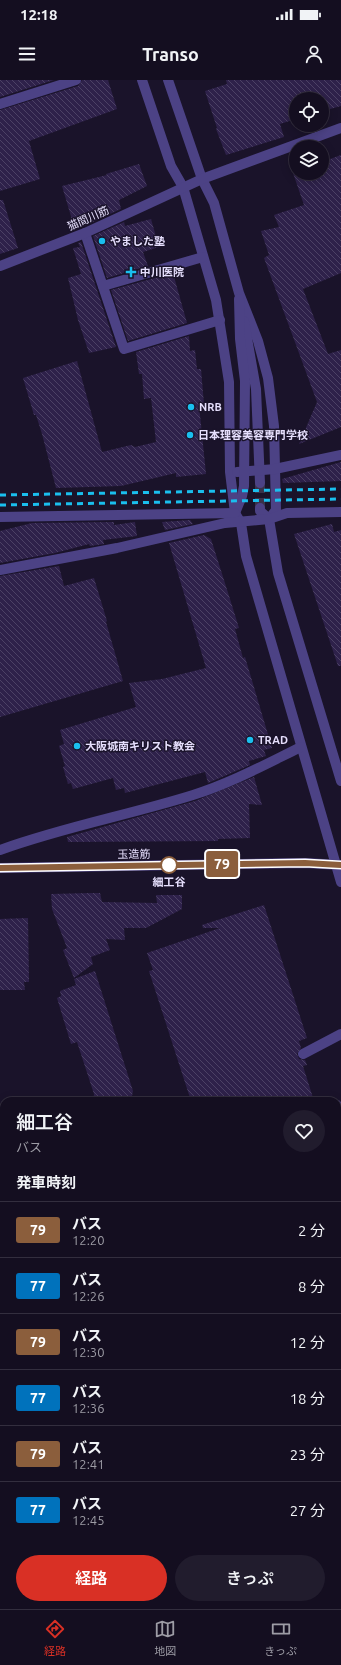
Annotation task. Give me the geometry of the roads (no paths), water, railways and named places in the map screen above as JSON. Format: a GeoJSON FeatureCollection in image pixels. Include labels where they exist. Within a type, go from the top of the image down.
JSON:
{"type":"FeatureCollection","features":[{"type":"Feature","properties":{"kind":"street"},"geometry":{"type":"LineString","coordinates":[[0,104],[76,80]]}},
{"type":"Feature","properties":{"kind":"street"},"geometry":{"type":"LineString","coordinates":[[142,80],[171,166],[183,187],[220,320],[229,382],[230,472],[235,513],[241,522],[246,556],[301,747],[338,865],[341,882]]}},
{"type":"Feature","properties":{"kind":"street"},"geometry":{"type":"LineString","coordinates":[[168,80],[202,180],[214,203],[239,293],[256,389],[260,483]]}},
{"type":"Feature","properties":{"kind":"street"},"geometry":{"type":"LineString","coordinates":[[202,180],[341,128]]}},
{"type":"Feature","properties":{"kind":"street","name":"猫間川筋"},"geometry":{"type":"LineString","coordinates":[[0,266],[85,233],[183,187],[202,180]]}},
{"type":"Feature","properties":{"kind":"street"},"geometry":{"type":"LineString","coordinates":[[85,233],[124,349],[220,320]]}},
{"type":"Feature","properties":{"kind":"street"},"geometry":{"type":"LineString","coordinates":[[103,286],[203,257]]}},
{"type":"Feature","properties":{"kind":"street"},"geometry":{"type":"LineString","coordinates":[[239,293],[258,341],[268,378],[274,426],[276,469],[276,510],[269,519]]}},
{"type":"Feature","properties":{"kind":"street"},"geometry":{"type":"LineString","coordinates":[[235,513],[242,496],[244,473],[245,381],[240,339],[239,293]]}},
{"type":"Feature","properties":{"kind":"street"},"geometry":{"type":"LineString","coordinates":[[230,472],[259,472],[341,455]]}},
{"type":"Feature","properties":{"kind":"street"},"geometry":{"type":"LineString","coordinates":[[260,508],[260,511],[269,519],[278,573],[341,781]]}},
{"type":"Feature","properties":{"kind":"street"},"geometry":{"type":"LineString","coordinates":[[0,570],[117,548],[225,523],[269,519],[287,513],[341,512]]}},
{"type":"Feature","properties":{"kind":"street"},"geometry":{"type":"LineString","coordinates":[[0,517],[235,513]]}},
{"type":"Feature","properties":{"kind":"street"},"geometry":{"type":"LineString","coordinates":[[0,850],[32,838],[194,795],[232,780],[301,747]]}},
{"type":"Feature","properties":{"kind":"street","name":"玉造筋"},"geometry":{"type":"LineString","coordinates":[[0,868],[305,863],[338,865]]}},
{"type":"Feature","properties":{"kind":"street"},"geometry":{"type":"LineString","coordinates":[[303,1054],[341,1034]]}},
{"type":"Feature","properties":{"kind":"tunnel"},"geometry":{"type":"LineString","coordinates":[[260,483],[260,508]]}},
{"type":"Feature","properties":{"kind":"railway"},"geometry":{"type":"LineString","coordinates":[[0,495],[341,489]]}},
{"type":"Feature","properties":{"kind":"railway"},"geometry":{"type":"LineString","coordinates":[[0,505],[341,499]]}},
{"type":"Feature","properties":{"kind":"place","name":"やました塾"},"geometry":{"type":"Point","coordinates":[102,241]}},
{"type":"Feature","properties":{"kind":"place","name":"中川医院"},"geometry":{"type":"Point","coordinates":[131,272]}},
{"type":"Feature","properties":{"kind":"place","name":"NRB"},"geometry":{"type":"Point","coordinates":[191,407]}},
{"type":"Feature","properties":{"kind":"place","name":"日本理容美容専門学校"},"geometry":{"type":"Point","coordinates":[190,435]}},
{"type":"Feature","properties":{"kind":"place","name":"TRAD"},"geometry":{"type":"Point","coordinates":[250,740]}},
{"type":"Feature","properties":{"kind":"place","name":"大阪城南キリスト教会"},"geometry":{"type":"Point","coordinates":[77,746]}},
{"type":"Feature","properties":{"kind":"place","name":"細工谷"},"geometry":{"type":"Point","coordinates":[169,865]}}]}
